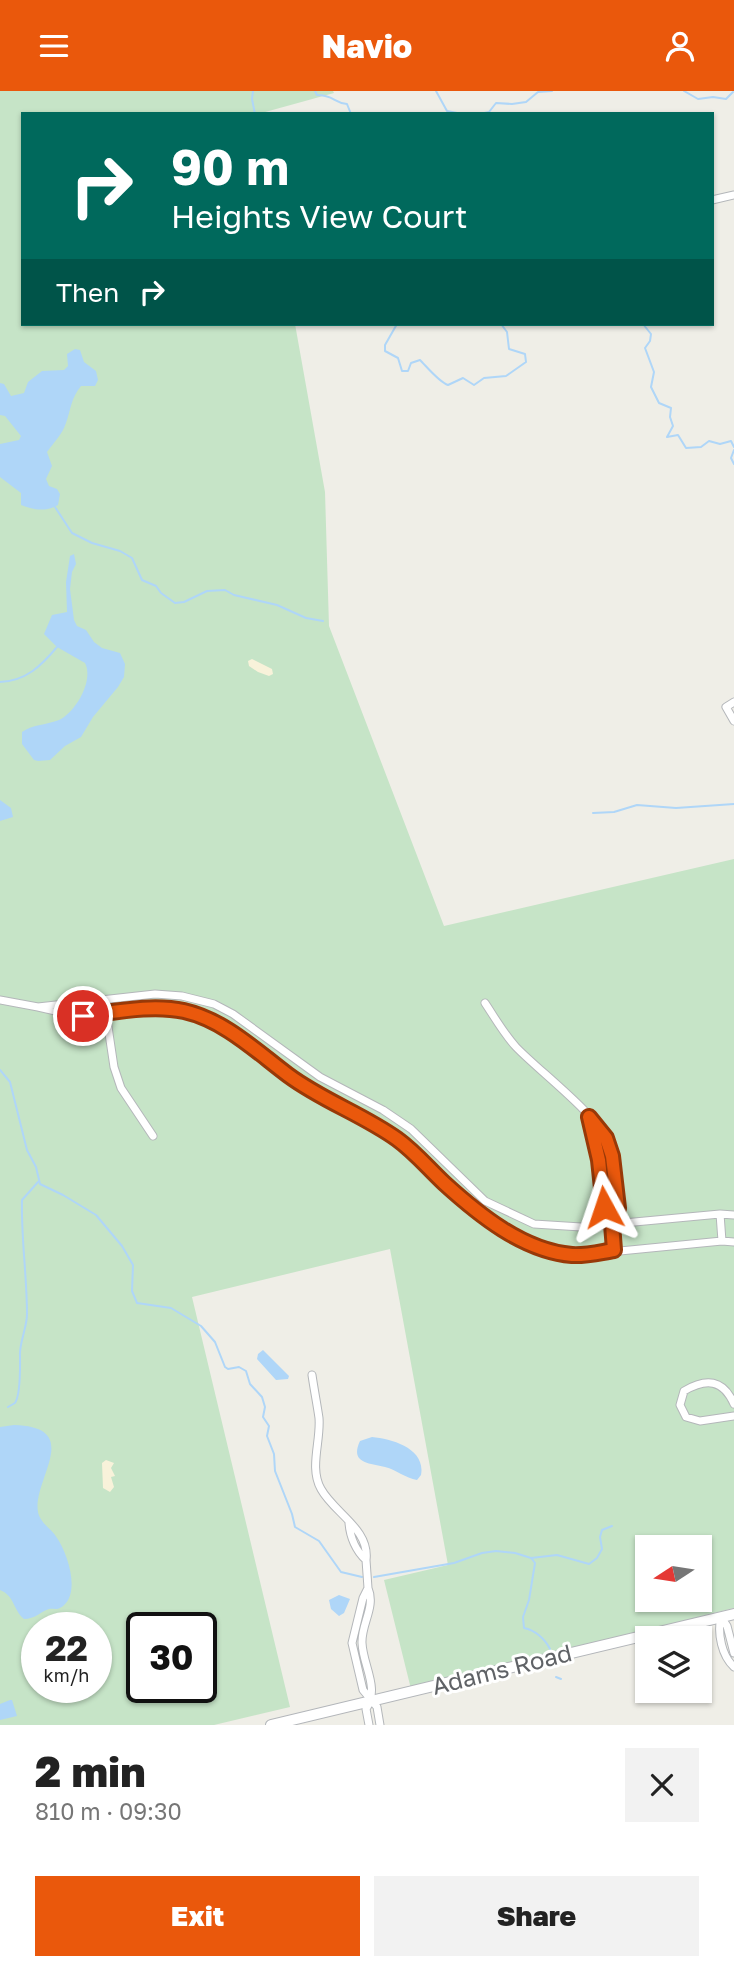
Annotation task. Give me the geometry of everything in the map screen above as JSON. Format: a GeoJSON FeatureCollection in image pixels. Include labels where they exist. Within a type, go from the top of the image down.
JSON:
{"type":"FeatureCollection","features":[{"type":"Feature","properties":{"kind":"main road","name":"Adams Road"},"geometry":{"type":"LineString","coordinates":[[271,1725],[734,1614]]}},
{"type":"Feature","properties":{"kind":"street"},"geometry":{"type":"LineString","coordinates":[[714,199],[734,195]]}},
{"type":"Feature","properties":{"kind":"street"},"geometry":{"type":"LineString","coordinates":[[734,702],[726,707],[734,721]]}},
{"type":"Feature","properties":{"kind":"street"},"geometry":{"type":"LineString","coordinates":[[38,1007],[164,994],[206,1002],[233,1014],[320,1077],[383,1110],[419,1137],[485,1201],[534,1224],[581,1227],[734,1215]]}},
{"type":"Feature","properties":{"kind":"street"},"geometry":{"type":"LineString","coordinates":[[0,1000],[70,1016],[166,1009],[202,1017],[222,1027],[323,1099],[373,1122],[411,1149],[478,1213],[525,1241],[561,1253],[579,1255],[734,1242]]}},
{"type":"Feature","properties":{"kind":"street"},"geometry":{"type":"LineString","coordinates":[[104,1000],[114,1067],[121,1088],[153,1136]]}},
{"type":"Feature","properties":{"kind":"street"},"geometry":{"type":"LineString","coordinates":[[202,1017],[206,1002]]}},
{"type":"Feature","properties":{"kind":"street"},"geometry":{"type":"LineString","coordinates":[[485,1003],[514,1045],[589,1117],[606,1138],[611,1150],[618,1208],[612,1224]]}},
{"type":"Feature","properties":{"kind":"street"},"geometry":{"type":"LineString","coordinates":[[280,1069],[290,1055]]}},
{"type":"Feature","properties":{"kind":"street"},"geometry":{"type":"LineString","coordinates":[[589,1117],[599,1160],[605,1213],[612,1224],[614,1250]]}},
{"type":"Feature","properties":{"kind":"street"},"geometry":{"type":"LineString","coordinates":[[411,1149],[419,1137]]}},
{"type":"Feature","properties":{"kind":"street"},"geometry":{"type":"LineString","coordinates":[[720,1214],[722,1241]]}},
{"type":"Feature","properties":{"kind":"street"},"geometry":{"type":"LineString","coordinates":[[512,1233],[518,1218]]}},
{"type":"Feature","properties":{"kind":"street"},"geometry":{"type":"LineString","coordinates":[[312,1375],[319,1419],[316,1459],[319,1486],[349,1523],[349,1532],[359,1554],[366,1560],[368,1588],[372,1598],[362,1643],[372,1689],[371,1701],[366,1709],[369,1725]]}},
{"type":"Feature","properties":{"kind":"street"},"geometry":{"type":"LineString","coordinates":[[734,1404],[730,1395],[718,1383],[699,1382],[684,1391],[680,1405],[686,1416],[700,1422],[734,1416]]}},
{"type":"Feature","properties":{"kind":"street"},"geometry":{"type":"LineString","coordinates":[[368,1588],[352,1643],[363,1690],[377,1707],[380,1725]]}},
{"type":"Feature","properties":{"kind":"street"},"geometry":{"type":"LineString","coordinates":[[721,1618],[727,1626],[734,1653]]}},
{"type":"Feature","properties":{"kind":"street"},"geometry":{"type":"LineString","coordinates":[[721,1618],[718,1629],[720,1638],[727,1660],[734,1668]]}},
{"type":"Feature","properties":{"kind":"street"},"geometry":{"type":"LineString","coordinates":[[353,1637],[363,1637]]}},
{"type":"Feature","properties":{"kind":"green space"},"geometry":{"type":"Polygon","coordinates":[[[0,91],[333,91],[334,93],[265,112],[21,112],[21,326],[295,326],[325,492],[329,626],[444,926],[734,859],[734,1608],[662,1626],[635,1626],[635,1633],[411,1689],[384,1580],[448,1565],[390,1249],[192,1297],[290,1707],[214,1725],[0,1725],[0,91]]]}},
{"type":"Feature","properties":{"kind":"sand"},"geometry":{"type":"Polygon","coordinates":[[[252,659],[272,669],[273,674],[269,676],[249,666],[248,661],[252,659]]]}},
{"type":"Feature","properties":{"kind":"sand"},"geometry":{"type":"Polygon","coordinates":[[[106,1460],[114,1463],[111,1468],[115,1476],[111,1477],[114,1487],[110,1492],[103,1488],[102,1463],[106,1460]]]}},
{"type":"Feature","properties":{"kind":"water"},"geometry":{"type":"Polygon","coordinates":[[[75,349],[80,350],[84,362],[96,371],[98,380],[95,386],[81,386],[78,390],[60,435],[47,452],[52,466],[46,479],[49,486],[57,489],[60,494],[58,505],[45,509],[26,507],[21,505],[21,493],[0,477],[0,444],[19,440],[21,436],[5,416],[0,415],[0,383],[4,384],[11,396],[24,393],[28,382],[42,371],[64,370],[68,366],[67,354],[75,349]]]}},
{"type":"Feature","properties":{"kind":"water"},"geometry":{"type":"Polygon","coordinates":[[[74,554],[76,564],[70,589],[74,620],[77,626],[86,630],[102,648],[120,653],[125,664],[124,677],[81,737],[65,746],[50,760],[38,761],[34,760],[22,744],[22,732],[65,716],[82,695],[87,678],[85,663],[57,647],[44,634],[52,615],[67,612],[66,582],[70,556],[74,554]]]}},
{"type":"Feature","properties":{"kind":"water"},"geometry":{"type":"Polygon","coordinates":[[[0,800],[11,808],[13,817],[0,821],[0,800]]]}},
{"type":"Feature","properties":{"kind":"water"},"geometry":{"type":"Polygon","coordinates":[[[263,1350],[289,1376],[288,1379],[276,1380],[257,1359],[263,1350]]]}},
{"type":"Feature","properties":{"kind":"water"},"geometry":{"type":"Polygon","coordinates":[[[14,1425],[35,1428],[47,1435],[51,1445],[38,1499],[38,1512],[61,1545],[69,1564],[72,1585],[67,1602],[57,1609],[21,1612],[21,1616],[9,1596],[0,1590],[0,1427],[14,1425]]]}},
{"type":"Feature","properties":{"kind":"water"},"geometry":{"type":"Polygon","coordinates":[[[372,1437],[398,1443],[413,1452],[421,1466],[421,1475],[417,1480],[359,1458],[357,1449],[360,1441],[372,1437]]]}},
{"type":"Feature","properties":{"kind":"water"},"geometry":{"type":"Polygon","coordinates":[[[339,1595],[350,1599],[344,1613],[339,1616],[331,1609],[329,1600],[339,1595]]]}},
{"type":"Feature","properties":{"kind":"water"},"geometry":{"type":"Polygon","coordinates":[[[10,1700],[17,1716],[0,1720],[0,1704],[10,1700]]]}},
{"type":"Feature","properties":{"kind":"waterway"},"geometry":{"type":"LineString","coordinates":[[253,91],[255,112]]}},
{"type":"Feature","properties":{"kind":"waterway"},"geometry":{"type":"LineString","coordinates":[[315,91],[317,95],[347,104],[350,112]]}},
{"type":"Feature","properties":{"kind":"waterway"},"geometry":{"type":"LineString","coordinates":[[436,91],[447,111],[452,112]]}},
{"type":"Feature","properties":{"kind":"waterway"},"geometry":{"type":"LineString","coordinates":[[489,112],[496,103],[526,102],[538,92],[552,91]]}},
{"type":"Feature","properties":{"kind":"waterway"},"geometry":{"type":"LineString","coordinates":[[684,91],[698,99],[726,99],[733,92]]}},
{"type":"Feature","properties":{"kind":"waterway"},"geometry":{"type":"LineString","coordinates":[[396,326],[385,345],[385,351],[398,358],[402,371],[408,371],[411,363],[420,360],[437,378],[448,385],[463,378],[474,385],[484,378],[506,376],[526,362],[525,354],[509,349],[507,332],[502,326]]}},
{"type":"Feature","properties":{"kind":"waterway"},"geometry":{"type":"LineString","coordinates":[[645,326],[651,334],[645,348],[654,372],[651,387],[659,403],[671,408],[673,426],[667,437],[678,435],[686,448],[701,447],[709,441],[720,444],[731,441],[734,447]]}},
{"type":"Feature","properties":{"kind":"waterway"},"geometry":{"type":"LineString","coordinates":[[734,450],[731,458],[734,464]]}},
{"type":"Feature","properties":{"kind":"waterway"},"geometry":{"type":"LineString","coordinates":[[55,507],[72,533],[132,558],[142,580],[156,586],[175,603],[184,602],[207,591],[225,590],[234,595],[277,605],[306,618],[323,621]]}},
{"type":"Feature","properties":{"kind":"waterway"},"geometry":{"type":"LineString","coordinates":[[0,682],[18,679],[32,671],[57,647]]}},
{"type":"Feature","properties":{"kind":"waterway"},"geometry":{"type":"LineString","coordinates":[[593,813],[614,812],[637,805],[676,808],[734,804]]}},
{"type":"Feature","properties":{"kind":"waterway"},"geometry":{"type":"LineString","coordinates":[[0,1070],[10,1082],[27,1150],[36,1167],[40,1184],[96,1215],[122,1246],[133,1265],[132,1291],[137,1303],[171,1308],[201,1326],[215,1342],[225,1367],[239,1367],[246,1371],[250,1384],[262,1397],[265,1407],[263,1417],[269,1426],[267,1436],[274,1454],[275,1471],[295,1527],[319,1541],[341,1572],[362,1577]]}},
{"type":"Feature","properties":{"kind":"waterway"},"geometry":{"type":"LineString","coordinates":[[8,1407],[15,1403],[18,1393],[20,1351],[27,1319],[22,1200],[38,1182]]}},
{"type":"Feature","properties":{"kind":"waterway"},"geometry":{"type":"LineString","coordinates":[[374,1577],[454,1563],[496,1551],[531,1558],[557,1555],[589,1564],[597,1558],[602,1549],[602,1530],[612,1526]]}},
{"type":"Feature","properties":{"kind":"waterway"},"geometry":{"type":"LineString","coordinates":[[532,1559],[535,1563],[529,1600],[523,1617],[524,1628],[539,1635],[550,1649]]}},
{"type":"Feature","properties":{"kind":"waterway"},"geometry":{"type":"LineString","coordinates":[[556,1677],[561,1679]]}},
{"type":"Feature","properties":{"kind":"route"},"geometry":{"type":"LineString","coordinates":[[83,1016],[166,1009],[209,1019],[323,1099],[373,1122],[416,1153],[478,1213],[525,1241],[570,1255],[614,1250],[612,1224],[618,1208],[610,1145],[589,1117],[599,1160],[604,1207]]}}]}
